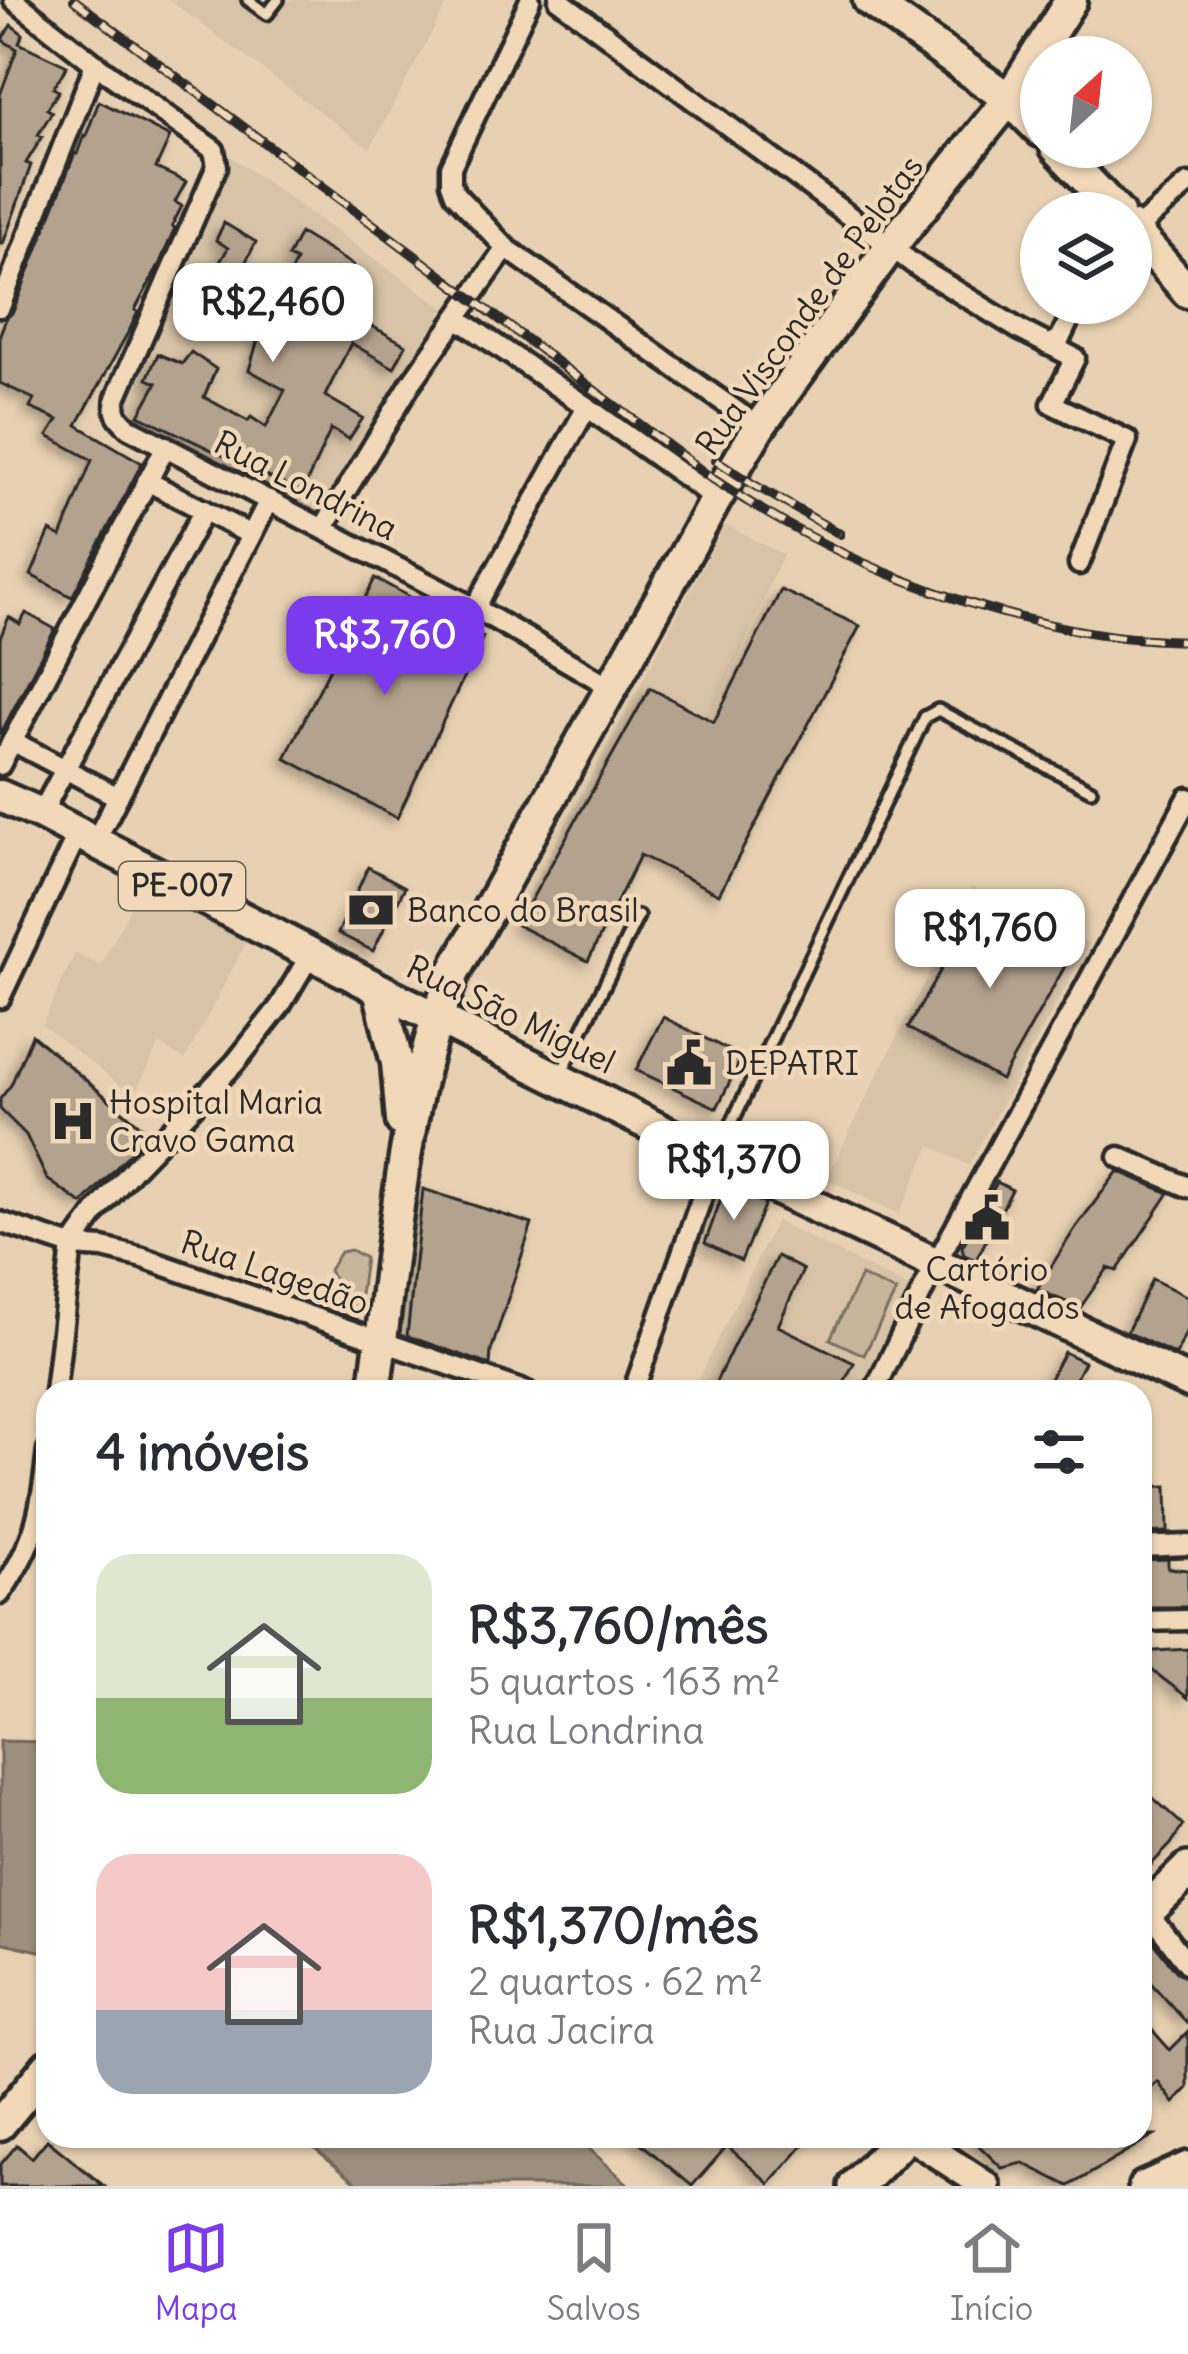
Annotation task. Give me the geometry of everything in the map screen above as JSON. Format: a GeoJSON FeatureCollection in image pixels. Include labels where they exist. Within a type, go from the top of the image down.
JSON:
{"type":"FeatureCollection","features":[{"type":"Feature","properties":{"kind":"highway"},"geometry":{"type":"LineString","coordinates":[[1152,1905],[1188,1870]]}},
{"type":"Feature","properties":{"kind":"highway"},"geometry":{"type":"LineString","coordinates":[[856,2186],[896,2148]]}},
{"type":"Feature","properties":{"kind":"highway"},"geometry":{"type":"LineString","coordinates":[[1178,2186],[1188,2178]]}},
{"type":"Feature","properties":{"kind":"main road"},"geometry":{"type":"LineString","coordinates":[[868,0],[1020,110]]}},
{"type":"Feature","properties":{"kind":"main road","name":"Rua Visconde de Pelotas"},"geometry":{"type":"LineString","coordinates":[[404,1157],[437,1017],[454,972],[716,499],[759,427],[890,248],[1009,99],[1072,0]]}},
{"type":"Feature","properties":{"kind":"main road"},"geometry":{"type":"LineString","coordinates":[[1075,168],[1098,192]]}},
{"type":"Feature","properties":{"kind":"main road"},"geometry":{"type":"LineString","coordinates":[[1152,252],[1188,292]]}},
{"type":"Feature","properties":{"kind":"main road","name":"Rua São Miguel"},"geometry":{"type":"LineString","coordinates":[[0,796],[716,1157],[1188,1382]]}},
{"type":"Feature","properties":{"kind":"main road"},"geometry":{"type":"LineString","coordinates":[[376,1380],[404,1157],[398,1063],[379,989]]}},
{"type":"Feature","properties":{"kind":"main road"},"geometry":{"type":"LineString","coordinates":[[4,2119],[36,2080]]}},
{"type":"Feature","properties":{"kind":"main road"},"geometry":{"type":"LineString","coordinates":[[927,2148],[986,2186]]}},
{"type":"Feature","properties":{"kind":"main road"},"geometry":{"type":"LineString","coordinates":[[1143,2186],[1188,2166]]}},
{"type":"Feature","properties":{"kind":"street"},"geometry":{"type":"LineString","coordinates":[[0,307],[95,64],[14,0]]}},
{"type":"Feature","properties":{"kind":"street"},"geometry":{"type":"LineString","coordinates":[[530,0],[452,167],[455,194],[506,248],[759,427]]}},
{"type":"Feature","properties":{"kind":"street"},"geometry":{"type":"LineString","coordinates":[[559,0],[890,248],[1075,358],[1052,404],[1127,440],[1079,564]]}},
{"type":"Feature","properties":{"kind":"street","name":"Rua Londrina"},"geometry":{"type":"LineString","coordinates":[[95,64],[214,150],[217,166],[116,398],[118,418],[129,428],[475,608],[611,687]]}},
{"type":"Feature","properties":{"kind":"street"},"geometry":{"type":"LineString","coordinates":[[1152,210],[1188,184]]}},
{"type":"Feature","properties":{"kind":"street"},"geometry":{"type":"LineString","coordinates":[[324,527],[411,383],[506,248]]}},
{"type":"Feature","properties":{"kind":"street"},"geometry":{"type":"LineString","coordinates":[[457,318],[716,499]]}},
{"type":"Feature","properties":{"kind":"street"},"geometry":{"type":"LineString","coordinates":[[1048,345],[1060,339],[1067,324]]}},
{"type":"Feature","properties":{"kind":"street"},"geometry":{"type":"LineString","coordinates":[[475,608],[587,407]]}},
{"type":"Feature","properties":{"kind":"street"},"geometry":{"type":"LineString","coordinates":[[0,764],[166,446]]}},
{"type":"Feature","properties":{"kind":"street","name":"Rua Londrina"},"geometry":{"type":"LineString","coordinates":[[147,481],[251,535]]}},
{"type":"Feature","properties":{"kind":"street"},"geometry":{"type":"LineString","coordinates":[[0,998],[87,837],[118,797],[269,500]]}},
{"type":"Feature","properties":{"kind":"street"},"geometry":{"type":"LineString","coordinates":[[41,814],[204,510]]}},
{"type":"Feature","properties":{"kind":"street"},"geometry":{"type":"LineString","coordinates":[[12,741],[118,797]]}},
{"type":"Feature","properties":{"kind":"street"},"geometry":{"type":"LineString","coordinates":[[880,1380],[935,1265],[1186,806]]}},
{"type":"Feature","properties":{"kind":"street"},"geometry":{"type":"LineString","coordinates":[[56,1380],[72,1246],[135,1167],[235,1063],[280,1006],[312,952]]}},
{"type":"Feature","properties":{"kind":"street"},"geometry":{"type":"LineString","coordinates":[[637,1380],[716,1157]]}},
{"type":"Feature","properties":{"kind":"street"},"geometry":{"type":"LineString","coordinates":[[1119,1157],[1188,1187]]}},
{"type":"Feature","properties":{"kind":"street","name":"Rua Lagedão"},"geometry":{"type":"LineString","coordinates":[[0,1222],[72,1246],[143,1258],[494,1380]]}},
{"type":"Feature","properties":{"kind":"street"},"geometry":{"type":"LineString","coordinates":[[0,1594],[32,1540],[36,1522]]}},
{"type":"Feature","properties":{"kind":"street"},"geometry":{"type":"LineString","coordinates":[[1152,1546],[1188,1545]]}},
{"type":"Feature","properties":{"kind":"street"},"geometry":{"type":"LineString","coordinates":[[1152,1621],[1188,1620]]}},
{"type":"Feature","properties":{"kind":"street"},"geometry":{"type":"LineString","coordinates":[[1152,1924],[1188,1964]]}},
{"type":"Feature","properties":{"kind":"lane"},"geometry":{"type":"LineString","coordinates":[[248,0],[267,14],[278,0]]}},
{"type":"Feature","properties":{"kind":"lane"},"geometry":{"type":"LineString","coordinates":[[716,1157],[925,717],[938,710],[1091,790]]}},
{"type":"Feature","properties":{"kind":"lane"},"geometry":{"type":"LineString","coordinates":[[559,1078],[638,916]]}},
{"type":"Feature","properties":{"kind":"shaded area"},"geometry":{"type":"Polygon","coordinates":[[[169,0],[449,0],[370,149],[169,0]]]}},
{"type":"Feature","properties":{"kind":"shaded area"},"geometry":{"type":"Polygon","coordinates":[[[226,153],[444,308],[322,521],[106,415],[226,153]]]}},
{"type":"Feature","properties":{"kind":"shaded area"},"geometry":{"type":"Polygon","coordinates":[[[725,525],[783,554],[740,654],[588,963],[512,925],[725,525]]]}},
{"type":"Feature","properties":{"kind":"shaded area"},"geometry":{"type":"Polygon","coordinates":[[[144,879],[252,931],[185,1060],[159,1044],[134,1096],[42,1025],[75,953],[101,966],[144,879]]]}},
{"type":"Feature","properties":{"kind":"shaded area"},"geometry":{"type":"Polygon","coordinates":[[[972,887],[1089,944],[969,1165],[931,1146],[899,1214],[826,1179],[972,887]]]}},
{"type":"Feature","properties":{"kind":"shaded area"},"geometry":{"type":"Polygon","coordinates":[[[776,1221],[913,1290],[871,1380],[698,1380],[776,1221]]]}},
{"type":"Feature","properties":{"kind":"shaded area"},"geometry":{"type":"Polygon","coordinates":[[[351,1250],[365,1258],[357,1318],[321,1310],[324,1292],[335,1284],[329,1270],[340,1252],[351,1250]]]}},
{"type":"Feature","properties":{"kind":"shaded area"},"geometry":{"type":"Polygon","coordinates":[[[861,1276],[896,1292],[864,1355],[830,1339],[861,1276]]]}},
{"type":"Feature","properties":{"kind":"shaded area"},"geometry":{"type":"Polygon","coordinates":[[[0,1741],[36,1742],[36,1950],[0,1942],[0,1741]]]}},
{"type":"Feature","properties":{"kind":"shaded area"},"geometry":{"type":"Polygon","coordinates":[[[315,2148],[588,2148],[630,2186],[361,2186],[315,2148]]]}},
{"type":"Feature","properties":{"kind":"building"},"geometry":{"type":"Polygon","coordinates":[[[11,25],[23,34],[19,43],[67,66],[53,88],[59,91],[47,109],[52,112],[26,163],[31,165],[0,244],[0,95],[17,49],[2,40],[11,25]]]}},
{"type":"Feature","properties":{"kind":"building"},"geometry":{"type":"Polygon","coordinates":[[[99,101],[170,137],[156,168],[186,182],[175,202],[182,206],[175,228],[138,312],[77,425],[142,463],[72,597],[31,575],[50,531],[61,537],[92,460],[48,436],[58,420],[30,408],[34,399],[0,383],[0,334],[99,101]]]}},
{"type":"Feature","properties":{"kind":"building"},"geometry":{"type":"Polygon","coordinates":[[[224,223],[256,242],[242,269],[252,274],[245,288],[275,304],[296,261],[288,257],[300,233],[353,265],[332,312],[367,328],[368,324],[406,345],[394,368],[351,343],[325,396],[363,418],[349,439],[331,429],[302,493],[139,415],[157,383],[147,379],[158,354],[182,364],[191,352],[216,369],[204,397],[266,427],[285,390],[249,370],[261,329],[201,296],[228,248],[216,240],[224,223]]]}},
{"type":"Feature","properties":{"kind":"building"},"geometry":{"type":"Polygon","coordinates":[[[375,578],[483,637],[397,818],[285,758],[375,578]]]}},
{"type":"Feature","properties":{"kind":"building"},"geometry":{"type":"Polygon","coordinates":[[[781,590],[860,626],[719,894],[640,855],[588,961],[517,925],[650,688],[714,722],[781,590]]]}},
{"type":"Feature","properties":{"kind":"building"},"geometry":{"type":"Polygon","coordinates":[[[26,613],[55,629],[0,735],[0,638],[9,617],[20,624],[26,613]]]}},
{"type":"Feature","properties":{"kind":"building","name":"Banco do Brasil"},"geometry":{"type":"Polygon","coordinates":[[[368,867],[405,887],[373,951],[338,933],[368,867]]]}},
{"type":"Feature","properties":{"kind":"building"},"geometry":{"type":"Polygon","coordinates":[[[979,902],[1074,950],[1001,1080],[908,1028],[979,902]]]}},
{"type":"Feature","properties":{"kind":"building","name":"DEPATRI"},"geometry":{"type":"Polygon","coordinates":[[[663,1017],[742,1057],[717,1108],[636,1070],[663,1017]]]}},
{"type":"Feature","properties":{"kind":"building","name":"Hospital Maria Cravo Gama"},"geometry":{"type":"Polygon","coordinates":[[[32,1035],[149,1133],[82,1204],[47,1179],[26,1135],[0,1109],[0,1099],[32,1035]]]}},
{"type":"Feature","properties":{"kind":"building"},"geometry":{"type":"Polygon","coordinates":[[[1118,1171],[1169,1193],[1117,1271],[1108,1268],[1080,1308],[1037,1289],[1076,1227],[1118,1171]]]}},
{"type":"Feature","properties":{"kind":"building","name":"Cartório de Afogados"},"geometry":{"type":"Polygon","coordinates":[[[997,1182],[1012,1190],[976,1260],[964,1255],[962,1247],[997,1182]]]}},
{"type":"Feature","properties":{"kind":"building"},"geometry":{"type":"Polygon","coordinates":[[[726,1185],[765,1204],[741,1261],[705,1243],[726,1185]]]}},
{"type":"Feature","properties":{"kind":"building"},"geometry":{"type":"Polygon","coordinates":[[[423,1189],[532,1224],[490,1365],[407,1336],[423,1189]]]}},
{"type":"Feature","properties":{"kind":"building"},"geometry":{"type":"Polygon","coordinates":[[[777,1256],[803,1270],[778,1326],[854,1363],[845,1380],[717,1380],[777,1256]]]}},
{"type":"Feature","properties":{"kind":"building"},"geometry":{"type":"Polygon","coordinates":[[[1152,1279],[1188,1297],[1188,1327],[1176,1355],[1127,1332],[1152,1279]]]}},
{"type":"Feature","properties":{"kind":"building"},"geometry":{"type":"Polygon","coordinates":[[[1064,1352],[1084,1362],[1075,1380],[1049,1380],[1064,1352]]]}},
{"type":"Feature","properties":{"kind":"building"},"geometry":{"type":"Polygon","coordinates":[[[1167,1486],[1168,1532],[1152,1533],[1152,1487],[1167,1486]]]}},
{"type":"Feature","properties":{"kind":"building"},"geometry":{"type":"Polygon","coordinates":[[[1168,1559],[1168,1568],[1188,1570],[1188,1607],[1152,1607],[1152,1560],[1168,1559]]]}},
{"type":"Feature","properties":{"kind":"building"},"geometry":{"type":"Polygon","coordinates":[[[1188,1649],[1188,1698],[1152,1670],[1152,1651],[1188,1649]]]}},
{"type":"Feature","properties":{"kind":"building"},"geometry":{"type":"Polygon","coordinates":[[[1152,1797],[1183,1825],[1152,1864],[1152,1797]]]}},
{"type":"Feature","properties":{"kind":"building"},"geometry":{"type":"Polygon","coordinates":[[[1152,1940],[1177,1972],[1188,1977],[1188,2024],[1152,1984],[1152,1940]]]}},
{"type":"Feature","properties":{"kind":"building"},"geometry":{"type":"Polygon","coordinates":[[[1152,2030],[1170,2050],[1188,2032],[1188,2088],[1174,2103],[1158,2082],[1152,2087],[1152,2030]]]}},
{"type":"Feature","properties":{"kind":"building"},"geometry":{"type":"Polygon","coordinates":[[[17,2145],[32,2158],[40,2148],[57,2148],[104,2186],[0,2186],[0,2165],[17,2145]]]}},
{"type":"Feature","properties":{"kind":"building"},"geometry":{"type":"Polygon","coordinates":[[[646,2148],[725,2148],[692,2186],[646,2148]]]}},
{"type":"Feature","properties":{"kind":"building"},"geometry":{"type":"Polygon","coordinates":[[[729,2148],[802,2148],[770,2184],[729,2148]]]}},
{"type":"Feature","properties":{"kind":"building"},"geometry":{"type":"Polygon","coordinates":[[[981,2148],[1134,2148],[1069,2186],[1023,2163],[1002,2168],[981,2148]]]}},
{"type":"Feature","properties":{"kind":"railway"},"geometry":{"type":"LineString","coordinates":[[74,0],[710,477],[756,506],[852,558],[954,598],[1060,627],[1188,641]]}},
{"type":"Feature","properties":{"kind":"railway"},"geometry":{"type":"LineString","coordinates":[[716,460],[840,534]]}},
{"type":"Feature","properties":{"kind":"place","name":"Banco do Brasil"},"geometry":{"type":"Point","coordinates":[371,910]}},
{"type":"Feature","properties":{"kind":"place","name":"DEPATRI"},"geometry":{"type":"Point","coordinates":[689,1063]}},
{"type":"Feature","properties":{"kind":"place","name":"Hospital Maria Cravo Gama"},"geometry":{"type":"Point","coordinates":[73,1121]}},
{"type":"Feature","properties":{"kind":"place","name":"Cartório de Afogados"},"geometry":{"type":"Point","coordinates":[987,1218]}}]}
